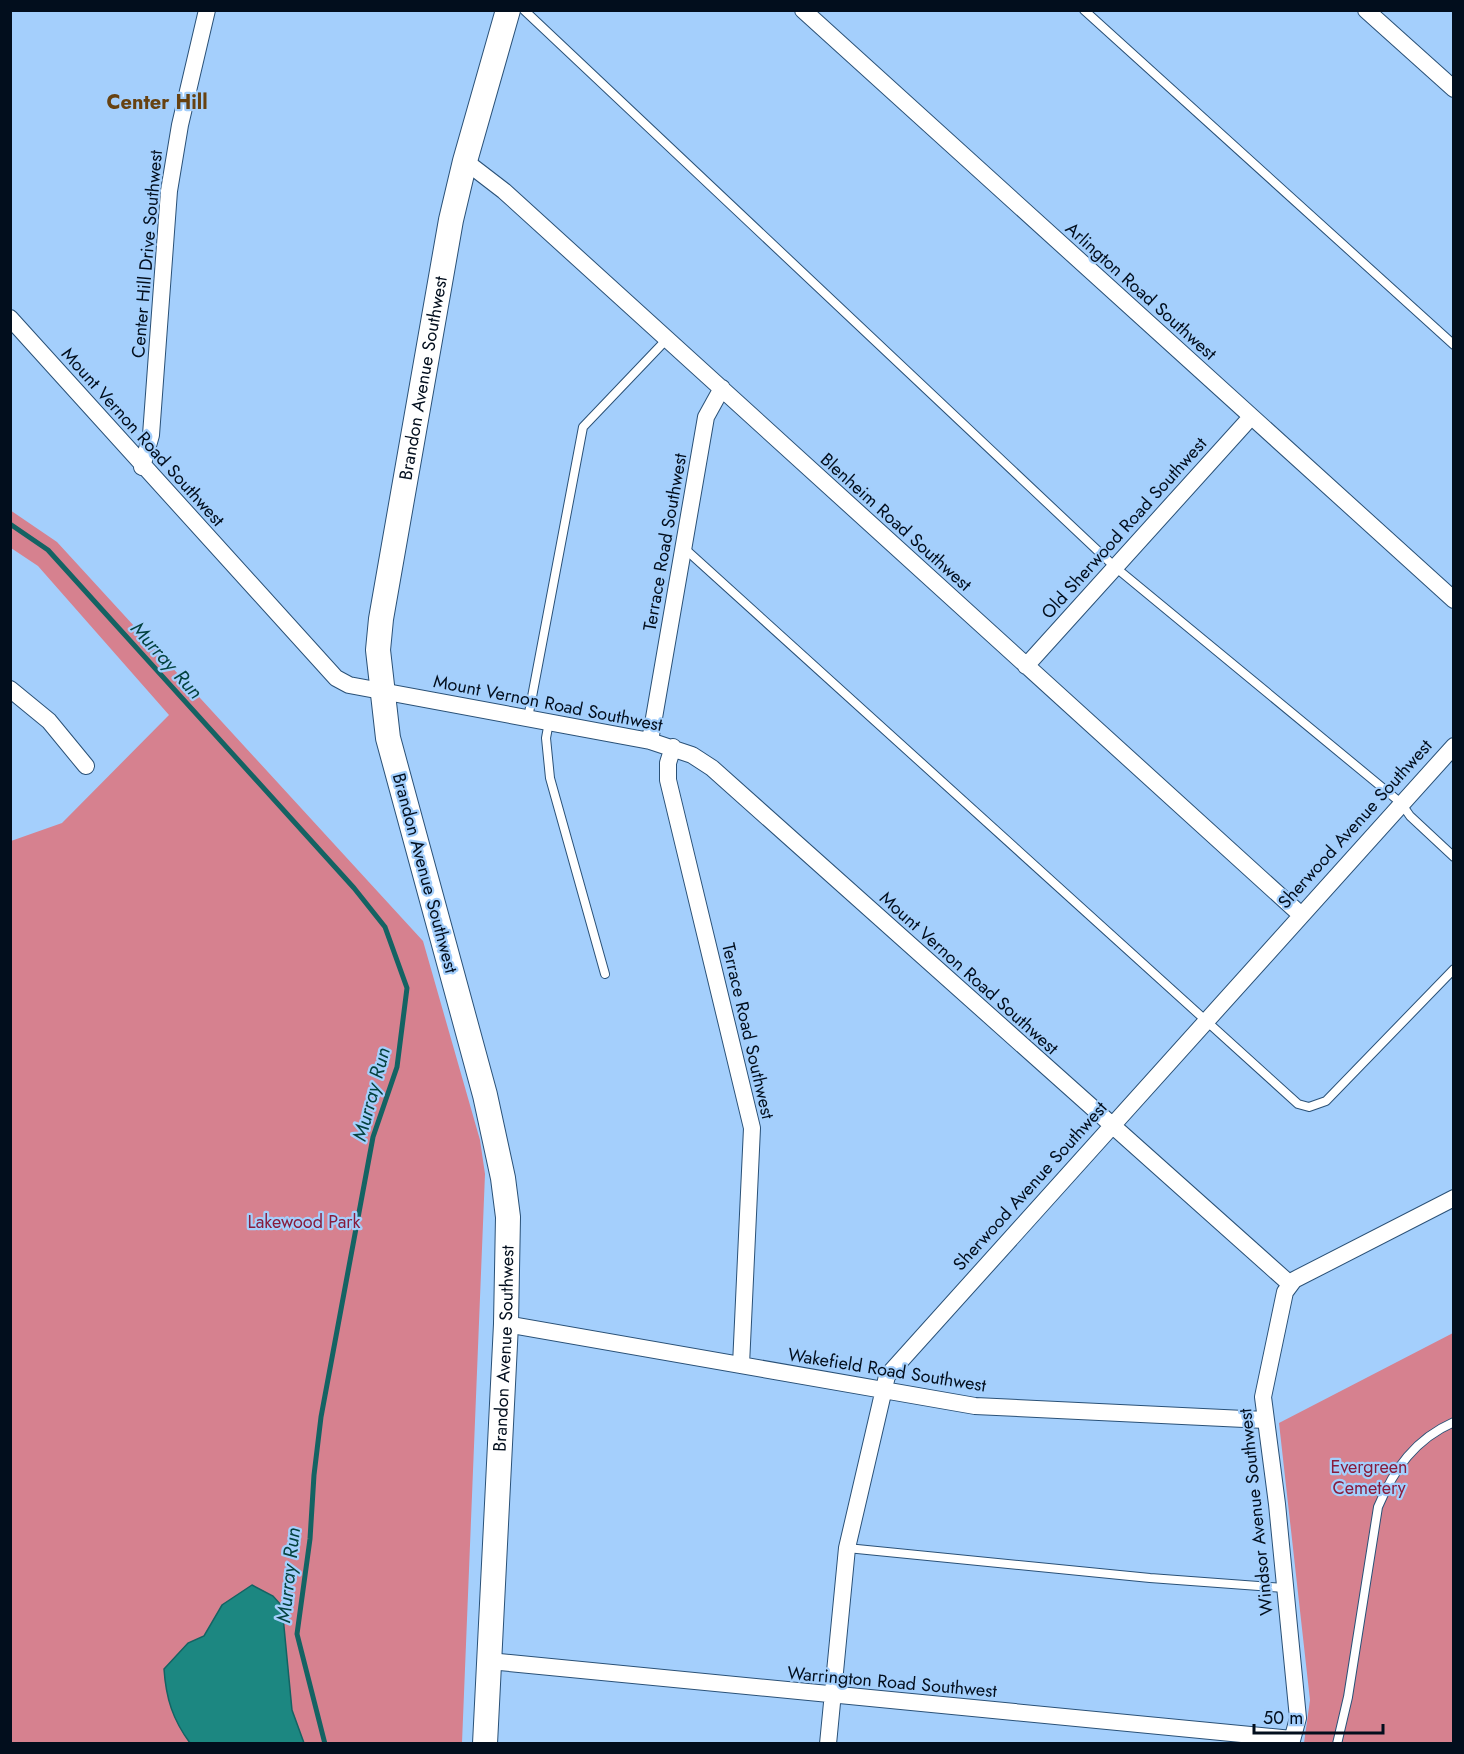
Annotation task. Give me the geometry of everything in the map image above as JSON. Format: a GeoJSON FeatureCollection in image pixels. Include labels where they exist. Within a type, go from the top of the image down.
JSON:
{"type":"FeatureCollection","features":[{"type":"Feature","properties":{"kind":"main road","name":"Brandon Avenue Southwest"},"geometry":{"type":"LineString","coordinates":[[485,1743],[509,1250],[503,1178],[485,1095],[388,738],[378,650],[381,619],[451,220],[465,160],[507,10]]}},
{"type":"Feature","properties":{"kind":"street","name":"Center Hill Drive Southwest"},"geometry":{"type":"LineString","coordinates":[[142,466],[151,435],[169,191],[180,125],[207,10]]}},
{"type":"Feature","properties":{"kind":"street","name":"Arlington Road Southwest"},"geometry":{"type":"LineString","coordinates":[[803,10],[1454,600]]}},
{"type":"Feature","properties":{"kind":"street"},"geometry":{"type":"LineString","coordinates":[[1366,10],[1454,89]]}},
{"type":"Feature","properties":{"kind":"street","name":"Blenheim Road Southwest"},"geometry":{"type":"LineString","coordinates":[[465,160],[504,191],[1300,914]]}},
{"type":"Feature","properties":{"kind":"street","name":"Mount Vernon Road Southwest"},"geometry":{"type":"LineString","coordinates":[[10,318],[336,678],[349,685],[650,741],[673,747],[712,768],[1110,1126],[1290,1284]]}},
{"type":"Feature","properties":{"kind":"street","name":"Terrace Road Southwest"},"geometry":{"type":"LineString","coordinates":[[650,741],[706,417],[722,388]]}},
{"type":"Feature","properties":{"kind":"street","name":"Old Sherwood Road Southwest"},"geometry":{"type":"LineString","coordinates":[[1026,666],[1251,417]]}},
{"type":"Feature","properties":{"kind":"street"},"geometry":{"type":"LineString","coordinates":[[10,689],[49,721],[86,766]]}},
{"type":"Feature","properties":{"kind":"street","name":"Sherwood Avenue Southwest"},"geometry":{"type":"LineString","coordinates":[[828,1743],[847,1548],[887,1376],[1300,914],[1454,746]]}},
{"type":"Feature","properties":{"kind":"street","name":"Terrace Road Southwest"},"geometry":{"type":"LineString","coordinates":[[673,747],[668,763],[668,780],[752,1128],[741,1365]]}},
{"type":"Feature","properties":{"kind":"street"},"geometry":{"type":"LineString","coordinates":[[1290,1284],[1454,1198]]}},
{"type":"Feature","properties":{"kind":"street","name":"Windsor Avenue Southwest"},"geometry":{"type":"LineString","coordinates":[[1290,1284],[1284,1292],[1263,1397],[1298,1718],[1292,1741]]}},
{"type":"Feature","properties":{"kind":"street","name":"Wakefield Road Southwest"},"geometry":{"type":"LineString","coordinates":[[506,1324],[975,1406],[1265,1420]]}},
{"type":"Feature","properties":{"kind":"street","name":"Warrington Road Southwest"},"geometry":{"type":"LineString","coordinates":[[489,1661],[1292,1741]]}},
{"type":"Feature","properties":{"kind":"lane"},"geometry":{"type":"LineString","coordinates":[[524,10],[1115,567],[1401,803],[1410,816],[1454,857]]}},
{"type":"Feature","properties":{"kind":"lane"},"geometry":{"type":"LineString","coordinates":[[1084,10],[1454,345]]}},
{"type":"Feature","properties":{"kind":"lane"},"geometry":{"type":"LineString","coordinates":[[528,718],[584,427],[667,339]]}},
{"type":"Feature","properties":{"kind":"lane"},"geometry":{"type":"LineString","coordinates":[[684,548],[1298,1104],[1317,1106],[1326,1101],[1454,969]]}},
{"type":"Feature","properties":{"kind":"lane"},"geometry":{"type":"LineString","coordinates":[[549,722],[546,738],[550,778],[605,974]]}},
{"type":"Feature","properties":{"kind":"lane"},"geometry":{"type":"LineString","coordinates":[[1337,1743],[1348,1697],[1378,1507],[1388,1482],[1402,1462],[1420,1442],[1454,1422]]}},
{"type":"Feature","properties":{"kind":"lane"},"geometry":{"type":"LineString","coordinates":[[847,1548],[1150,1578],[1285,1587]]}},
{"type":"Feature","properties":{"kind":"green space","name":"Lakewood Park"},"geometry":{"type":"Polygon","coordinates":[[[10,510],[57,542],[423,941],[480,1140],[485,1174],[462,1743],[11,1743],[11,841],[62,823],[169,715],[38,566],[11,548],[10,510]]]}},
{"type":"Feature","properties":{"kind":"green space","name":"Evergreen Cemetery"},"geometry":{"type":"Polygon","coordinates":[[[1453,1333],[1453,1743],[1304,1743],[1310,1700],[1279,1423],[1453,1333]]]}},
{"type":"Feature","properties":{"kind":"shaded area"},"geometry":{"type":"Polygon","coordinates":[[[252,1585],[273,1596],[282,1606],[292,1710],[304,1743],[190,1743],[171,1709],[164,1669],[188,1643],[204,1636],[222,1605],[252,1585]]]}},
{"type":"Feature","properties":{"kind":"waterway","name":"Murray Run"},"geometry":{"type":"LineString","coordinates":[[10,524],[48,550],[354,888],[385,927],[407,988],[397,1067],[373,1137],[321,1417],[314,1475],[310,1539],[297,1634],[325,1744]]}},
{"type":"Feature","properties":{"kind":"district","name":"Center Hill"},"geometry":{"type":"Point","coordinates":[157,102]}}]}
